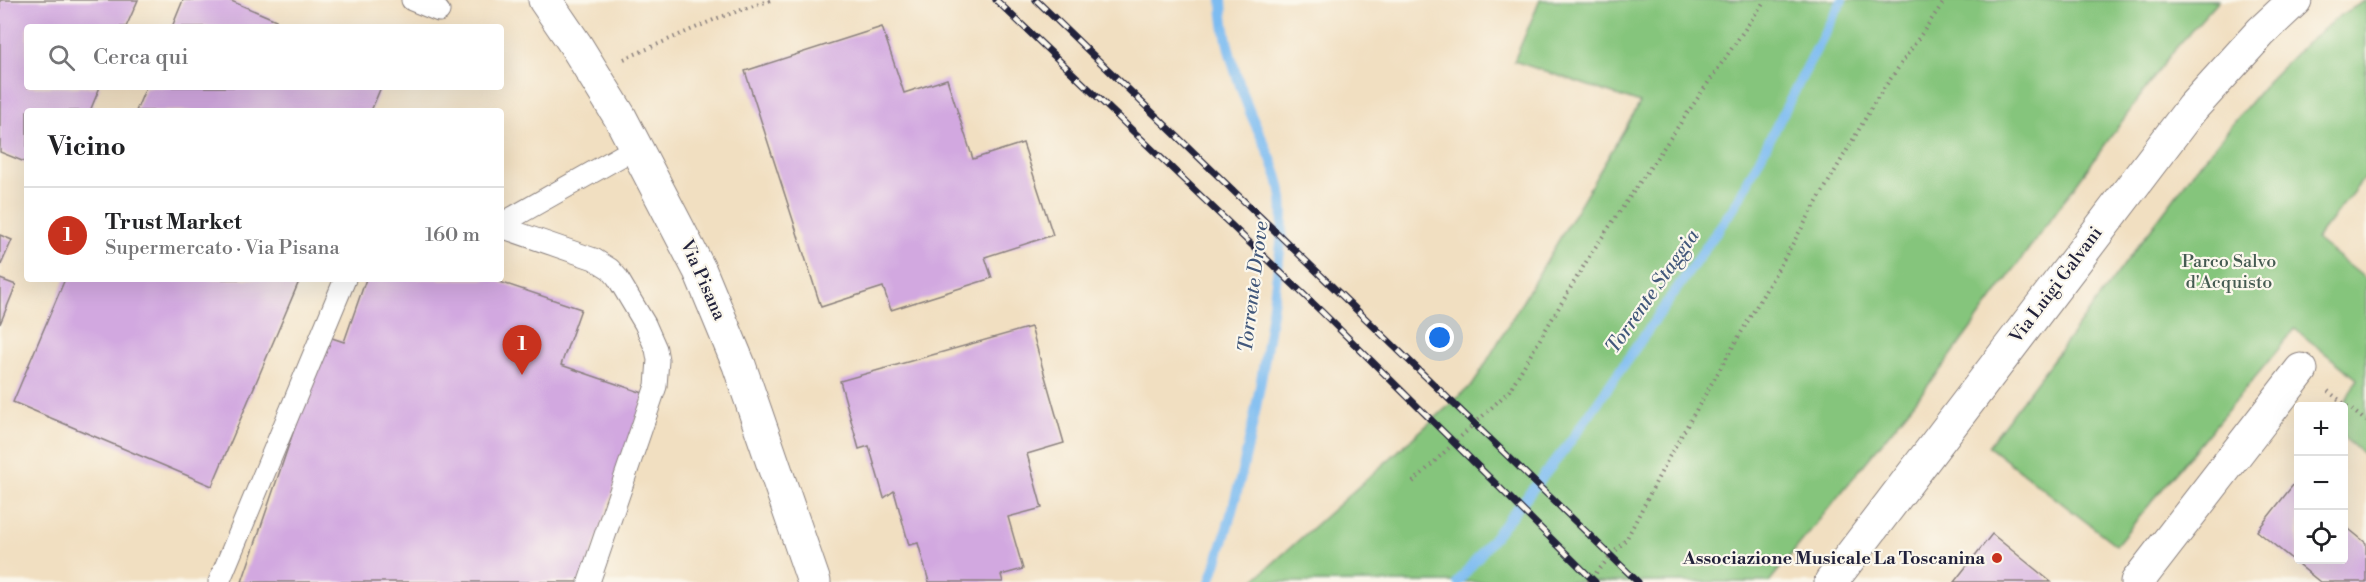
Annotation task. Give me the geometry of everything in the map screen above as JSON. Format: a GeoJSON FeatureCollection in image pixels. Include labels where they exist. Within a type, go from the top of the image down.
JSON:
{"type":"FeatureCollection","features":[{"type":"Feature","properties":{"kind":"main road","name":"Via Pisana"},"geometry":{"type":"LineString","coordinates":[[544,0],[594,74],[637,147],[715,303],[739,365],[814,582]]}},
{"type":"Feature","properties":{"kind":"main road","name":"Via Luigi Galvani"},"geometry":{"type":"LineString","coordinates":[[1831,582],[2192,108],[2261,32],[2295,0]]}},
{"type":"Feature","properties":{"kind":"main road"},"geometry":{"type":"LineString","coordinates":[[2154,576],[2301,370]]}},
{"type":"Feature","properties":{"kind":"lane"},"geometry":{"type":"LineString","coordinates":[[412,0],[439,11]]}},
{"type":"Feature","properties":{"kind":"lane"},"geometry":{"type":"LineString","coordinates":[[504,224],[637,147]]}},
{"type":"Feature","properties":{"kind":"lane"},"geometry":{"type":"LineString","coordinates":[[504,227],[594,259],[610,269],[645,324],[656,349],[658,360],[656,386],[589,582]]}},
{"type":"Feature","properties":{"kind":"lane"},"geometry":{"type":"LineString","coordinates":[[219,582],[344,282]]}},
{"type":"Feature","properties":{"kind":"path"},"geometry":{"type":"LineString","coordinates":[[594,74],[697,26],[771,0]]}},
{"type":"Feature","properties":{"kind":"path"},"geometry":{"type":"LineString","coordinates":[[1413,482],[1509,391],[1592,252],[1765,0]]}},
{"type":"Feature","properties":{"kind":"path"},"geometry":{"type":"LineString","coordinates":[[1588,582],[1627,538],[1670,457],[1876,100],[1945,0]]}},
{"type":"Feature","properties":{"kind":"path"},"geometry":{"type":"LineString","coordinates":[[2301,370],[2366,421]]}},
{"type":"Feature","properties":{"kind":"green space"},"geometry":{"type":"Polygon","coordinates":[[[1540,0],[2219,0],[2174,50],[1942,368],[1769,582],[1252,582],[1474,383],[1640,103],[1514,61],[1540,0]]]}},
{"type":"Feature","properties":{"kind":"green space","name":"Parco Salvo d'Acquisto"},"geometry":{"type":"Polygon","coordinates":[[[2366,0],[2366,176],[2316,239],[2366,279],[2366,456],[2348,441],[2348,402],[2345,402],[2357,379],[2295,329],[2116,545],[1988,446],[2195,170],[2268,81],[2305,44],[2341,15],[2366,0]]]}},
{"type":"Feature","properties":{"kind":"building"},"geometry":{"type":"Polygon","coordinates":[[[0,0],[138,0],[127,24],[24,24],[24,90],[99,90],[91,108],[24,108],[24,162],[0,152],[0,0]]]}},
{"type":"Feature","properties":{"kind":"building"},"geometry":{"type":"Polygon","coordinates":[[[183,0],[229,0],[276,20],[274,24],[173,24],[183,0]]]}},
{"type":"Feature","properties":{"kind":"building"},"geometry":{"type":"Polygon","coordinates":[[[882,27],[904,93],[947,79],[973,159],[1023,143],[1053,235],[985,257],[992,278],[891,310],[883,287],[821,307],[745,71],[882,27]]]}},
{"type":"Feature","properties":{"kind":"building"},"geometry":{"type":"Polygon","coordinates":[[[145,90],[380,90],[372,108],[137,108],[145,90]]]}},
{"type":"Feature","properties":{"kind":"building"},"geometry":{"type":"Polygon","coordinates":[[[0,235],[12,240],[0,267],[0,235]]]}},
{"type":"Feature","properties":{"kind":"building"},"geometry":{"type":"Polygon","coordinates":[[[0,279],[16,285],[0,324],[0,279]]]}},
{"type":"Feature","properties":{"kind":"building"},"geometry":{"type":"Polygon","coordinates":[[[64,282],[299,282],[212,486],[13,402],[64,282]]]}},
{"type":"Feature","properties":{"kind":"building"},"geometry":{"type":"Polygon","coordinates":[[[365,282],[500,282],[581,309],[561,365],[646,394],[582,582],[242,582],[326,336],[344,342],[365,282]]]}},
{"type":"Feature","properties":{"kind":"building"},"geometry":{"type":"Polygon","coordinates":[[[1031,327],[1064,443],[1027,454],[1042,508],[1008,517],[1023,569],[1001,575],[1003,582],[929,582],[918,543],[909,545],[894,491],[884,498],[869,446],[859,449],[840,381],[1031,327]]]}},
{"type":"Feature","properties":{"kind":"building"},"geometry":{"type":"Polygon","coordinates":[[[2293,485],[2294,486],[2294,561],[2257,531],[2293,485]]]}},
{"type":"Feature","properties":{"kind":"building"},"geometry":{"type":"Polygon","coordinates":[[[2348,528],[2366,543],[2366,582],[2320,582],[2298,564],[2348,564],[2348,528]]]}},
{"type":"Feature","properties":{"kind":"building","name":"Associazione Musicale La Toscanina"},"geometry":{"type":"Polygon","coordinates":[[[1992,534],[2051,582],[1954,582],[1992,534]]]}},
{"type":"Feature","properties":{"kind":"waterway","name":"Torrente Drove"},"geometry":{"type":"LineString","coordinates":[[1210,582],[1222,546],[1250,438],[1270,327],[1283,224],[1280,186],[1235,69],[1227,42],[1222,0]]}},
{"type":"Feature","properties":{"kind":"waterway","name":"Torrente Staggia"},"geometry":{"type":"LineString","coordinates":[[1458,582],[1565,449],[1736,204],[1842,0]]}},
{"type":"Feature","properties":{"kind":"railway"},"geometry":{"type":"LineString","coordinates":[[996,0],[1322,312],[1595,582]]}},
{"type":"Feature","properties":{"kind":"railway"},"geometry":{"type":"LineString","coordinates":[[1036,0],[1638,582]]}},
{"type":"Feature","properties":{"kind":"place","name":"Trust Market"},"geometry":{"type":"Point","coordinates":[522,375]}},
{"type":"Feature","properties":{"kind":"place","name":"Associazione Musicale La Toscanina"},"geometry":{"type":"Point","coordinates":[1997,558]}}]}
